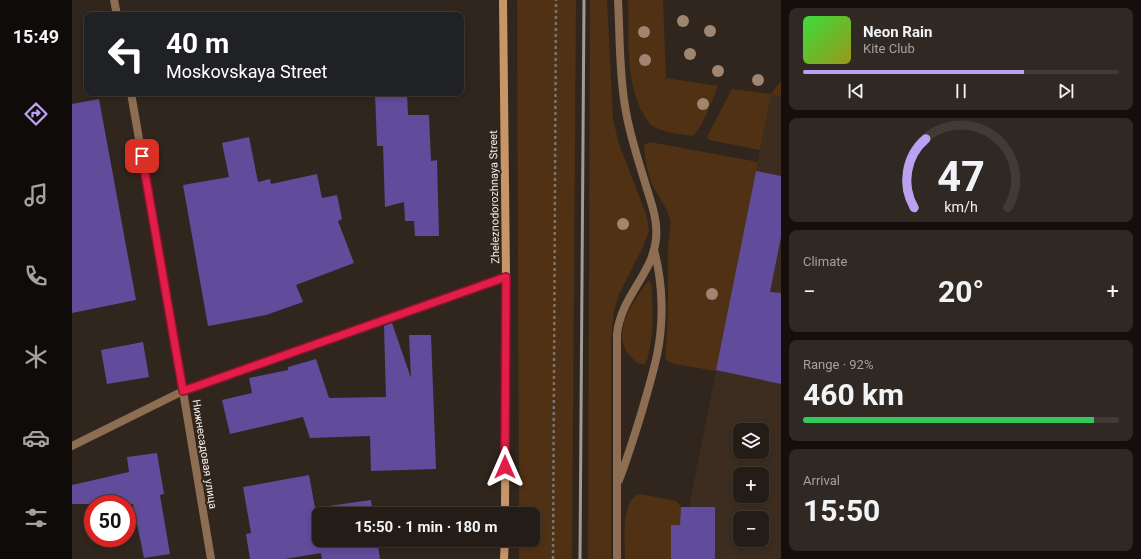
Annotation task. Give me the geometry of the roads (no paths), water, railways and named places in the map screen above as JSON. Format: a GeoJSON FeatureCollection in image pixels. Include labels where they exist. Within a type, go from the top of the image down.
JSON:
{"type":"FeatureCollection","features":[{"type":"Feature","properties":{"kind":"main road","name":"Zheleznodorozhnaya Street"},"geometry":{"type":"LineString","coordinates":[[503,0],[506,277],[505,507]]}},
{"type":"Feature","properties":{"kind":"main road"},"geometry":{"type":"LineString","coordinates":[[504,547],[504,559]]}},
{"type":"Feature","properties":{"kind":"street"},"geometry":{"type":"LineString","coordinates":[[114,0],[116,12]]}},
{"type":"Feature","properties":{"kind":"street"},"geometry":{"type":"LineString","coordinates":[[617,559],[618,324],[627,302],[648,266],[654,250],[656,239],[655,220],[630,130],[625,106],[618,0]]}},
{"type":"Feature","properties":{"kind":"street","name":"Нижнесадовая улица"},"geometry":{"type":"LineString","coordinates":[[132,96],[211,559]]}},
{"type":"Feature","properties":{"kind":"street"},"geometry":{"type":"LineString","coordinates":[[618,485],[630,452],[657,355],[660,338],[661,309],[659,266],[654,250]]}},
{"type":"Feature","properties":{"kind":"street"},"geometry":{"type":"LineString","coordinates":[[72,446],[183,391],[506,277]]}},
{"type":"Feature","properties":{"kind":"railway"},"geometry":{"type":"LineString","coordinates":[[580,559],[584,0]]}}]}
